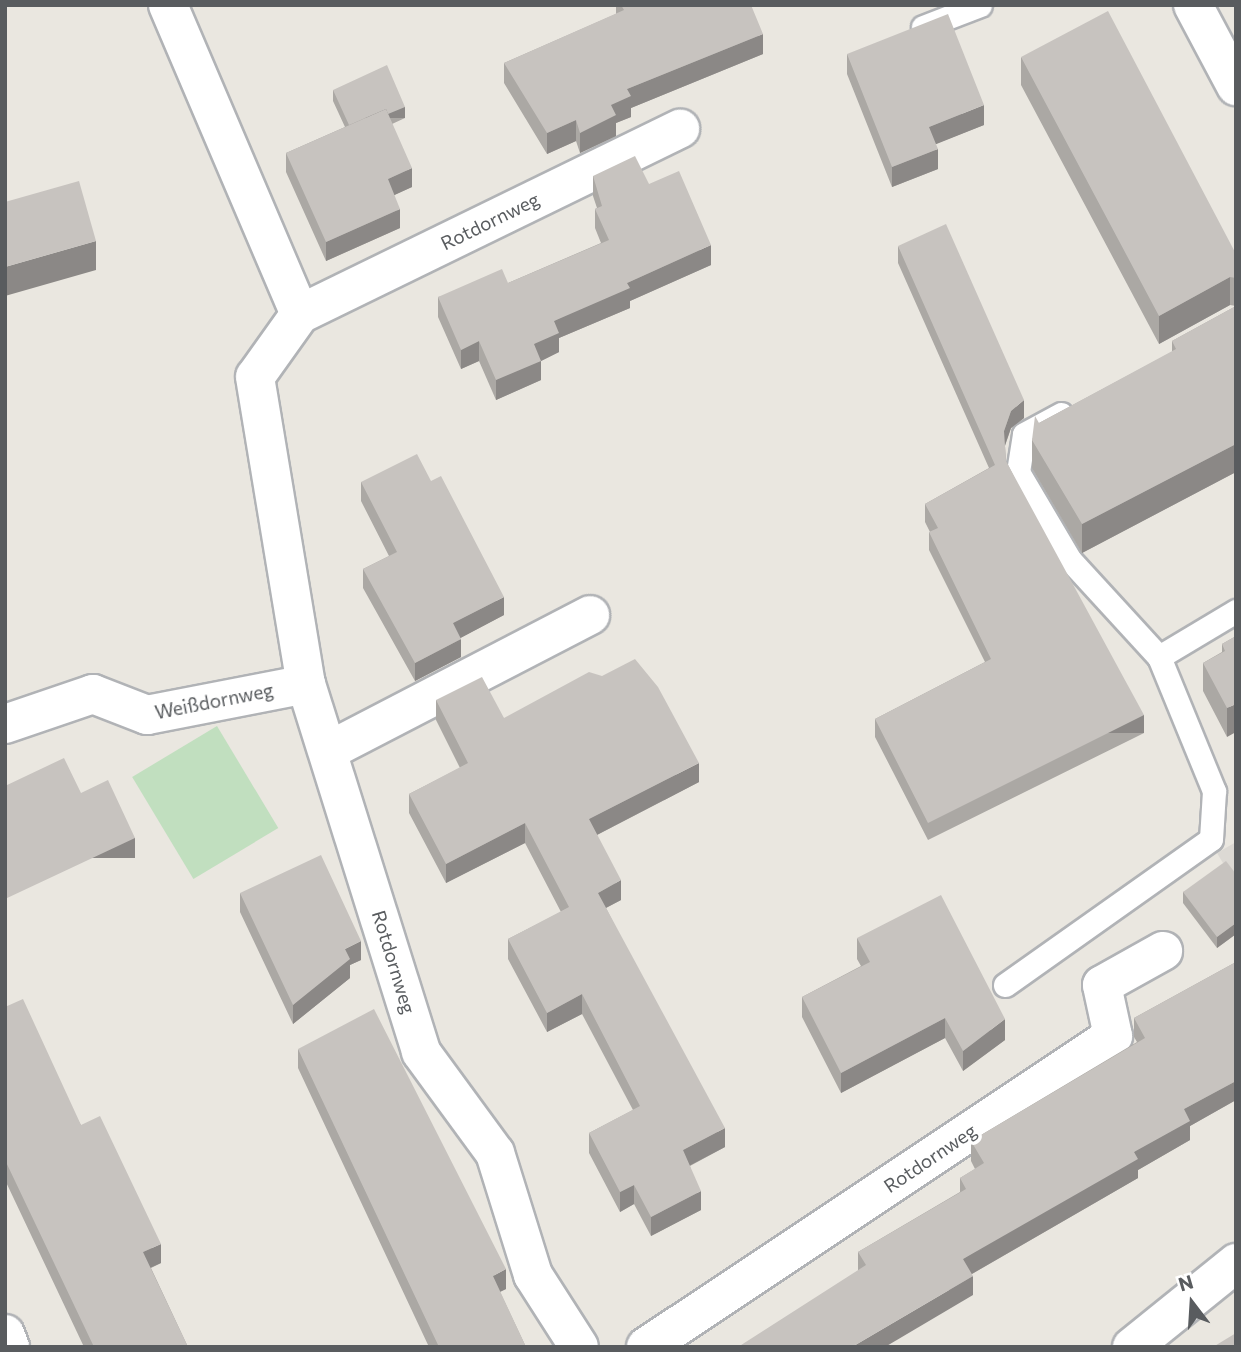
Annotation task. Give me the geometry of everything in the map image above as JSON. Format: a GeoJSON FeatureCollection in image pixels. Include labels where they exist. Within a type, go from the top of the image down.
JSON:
{"type":"FeatureCollection","features":[{"type":"Feature","properties":{"kind":"street"},"geometry":{"type":"LineString","coordinates":[[168,5],[300,314]]}},
{"type":"Feature","properties":{"kind":"street"},"geometry":{"type":"LineString","coordinates":[[1193,5],[1236,86]]}},
{"type":"Feature","properties":{"kind":"street","name":"Rotdornweg"},"geometry":{"type":"LineString","coordinates":[[579,1347],[533,1275],[495,1153],[421,1052],[330,750],[306,684],[255,377],[300,314],[680,129]]}},
{"type":"Feature","properties":{"kind":"street"},"geometry":{"type":"LineString","coordinates":[[330,750],[590,615]]}},
{"type":"Feature","properties":{"kind":"street","name":"Weißdornweg"},"geometry":{"type":"LineString","coordinates":[[5,724],[93,694],[148,715],[306,684]]}},
{"type":"Feature","properties":{"kind":"street","name":"Rotdornweg"},"geometry":{"type":"LineString","coordinates":[[646,1347],[1113,1035],[1102,985],[1163,951]]}},
{"type":"Feature","properties":{"kind":"street"},"geometry":{"type":"LineString","coordinates":[[1132,1347],[1236,1263]]}},
{"type":"Feature","properties":{"kind":"street"},"geometry":{"type":"LineString","coordinates":[[5,1334],[10,1347]]}},
{"type":"Feature","properties":{"kind":"lane"},"geometry":{"type":"LineString","coordinates":[[903,34],[980,5]]}},
{"type":"Feature","properties":{"kind":"lane"},"geometry":{"type":"LineString","coordinates":[[1005,985],[1212,839],[1214,791],[1159,657],[1070,560],[1018,472],[1024,434],[1083,402]]}},
{"type":"Feature","properties":{"kind":"lane"},"geometry":{"type":"LineString","coordinates":[[1159,657],[1236,611]]}},
{"type":"Feature","properties":{"kind":"shaded area"},"geometry":{"type":"Polygon","coordinates":[[[1236,842],[1236,885],[1217,853],[1236,842]]]}},
{"type":"Feature","properties":{"kind":"green space"},"geometry":{"type":"Polygon","coordinates":[[[217,726],[278,828],[193,879],[132,777],[217,726]]]}},
{"type":"Feature","properties":{"kind":"building"},"geometry":{"type":"Polygon","coordinates":[[[621,5],[751,5],[763,34],[627,89],[631,96],[611,105],[616,115],[580,133],[576,120],[547,133],[504,63],[624,10],[621,5]]]}},
{"type":"Feature","properties":{"kind":"building"},"geometry":{"type":"Polygon","coordinates":[[[1108,11],[1236,254],[1236,278],[1230,277],[1159,316],[1021,57],[1108,11]]]}},
{"type":"Feature","properties":{"kind":"building"},"geometry":{"type":"Polygon","coordinates":[[[948,14],[984,105],[929,127],[938,149],[892,167],[847,54],[948,14]]]}},
{"type":"Feature","properties":{"kind":"building"},"geometry":{"type":"Polygon","coordinates":[[[387,65],[405,107],[388,114],[386,109],[349,125],[333,90],[387,65]]]}},
{"type":"Feature","properties":{"kind":"building"},"geometry":{"type":"Polygon","coordinates":[[[386,109],[412,168],[388,179],[400,209],[326,242],[286,153],[386,109]]]}},
{"type":"Feature","properties":{"kind":"building"},"geometry":{"type":"Polygon","coordinates":[[[635,156],[649,184],[679,171],[711,245],[627,283],[630,288],[554,321],[559,333],[534,344],[541,361],[496,380],[479,341],[461,350],[438,297],[502,269],[508,283],[609,240],[595,209],[602,206],[593,176],[635,156]]]}},
{"type":"Feature","properties":{"kind":"building"},"geometry":{"type":"Polygon","coordinates":[[[79,181],[96,241],[5,267],[5,202],[79,181]]]}},
{"type":"Feature","properties":{"kind":"building"},"geometry":{"type":"Polygon","coordinates":[[[946,224],[1024,400],[1011,411],[1004,431],[1006,461],[1144,715],[928,823],[875,719],[991,659],[929,532],[938,528],[925,504],[995,465],[898,246],[946,224]]]}},
{"type":"Feature","properties":{"kind":"building"},"geometry":{"type":"Polygon","coordinates":[[[1236,306],[1236,444],[1082,524],[1032,440],[1035,416],[1039,423],[1176,349],[1172,341],[1236,306]]]}},
{"type":"Feature","properties":{"kind":"building"},"geometry":{"type":"Polygon","coordinates":[[[417,454],[431,481],[441,476],[504,597],[453,623],[461,639],[415,663],[363,569],[397,552],[361,482],[417,454]]]}},
{"type":"Feature","properties":{"kind":"building"},"geometry":{"type":"Polygon","coordinates":[[[1236,636],[1236,704],[1227,708],[1203,663],[1225,651],[1222,644],[1236,636]]]}},
{"type":"Feature","properties":{"kind":"building"},"geometry":{"type":"Polygon","coordinates":[[[635,659],[658,687],[699,763],[589,819],[621,880],[598,893],[725,1128],[683,1150],[701,1191],[651,1217],[634,1185],[620,1192],[589,1133],[640,1106],[582,994],[547,1013],[508,939],[569,907],[525,823],[446,864],[409,794],[468,763],[436,700],[482,677],[504,718],[589,672],[602,676],[635,659]]]}},
{"type":"Feature","properties":{"kind":"building"},"geometry":{"type":"Polygon","coordinates":[[[64,758],[81,793],[108,780],[135,838],[5,899],[5,786],[64,758]]]}},
{"type":"Feature","properties":{"kind":"building"},"geometry":{"type":"Polygon","coordinates":[[[321,855],[361,941],[345,949],[350,959],[293,1005],[240,893],[321,855]]]}},
{"type":"Feature","properties":{"kind":"building"},"geometry":{"type":"Polygon","coordinates":[[[1226,861],[1236,874],[1236,923],[1217,937],[1183,892],[1226,861]]]}},
{"type":"Feature","properties":{"kind":"building"},"geometry":{"type":"Polygon","coordinates":[[[941,895],[1005,1019],[963,1051],[945,1018],[841,1073],[802,997],[870,962],[857,938],[941,895]]]}},
{"type":"Feature","properties":{"kind":"building"},"geometry":{"type":"Polygon","coordinates":[[[1236,962],[1236,1081],[1184,1109],[1190,1121],[1134,1152],[1138,1159],[963,1259],[973,1276],[852,1347],[738,1347],[866,1265],[858,1252],[966,1189],[960,1178],[984,1163],[971,1141],[1145,1038],[1134,1018],[1236,962]]]}},
{"type":"Feature","properties":{"kind":"building"},"geometry":{"type":"Polygon","coordinates":[[[23,999],[81,1125],[100,1116],[161,1244],[143,1252],[188,1347],[94,1347],[5,1160],[5,1007],[23,999]]]}},
{"type":"Feature","properties":{"kind":"building"},"geometry":{"type":"Polygon","coordinates":[[[374,1009],[506,1269],[493,1276],[526,1347],[439,1347],[298,1049],[374,1009]]]}},
{"type":"Feature","properties":{"kind":"building"},"geometry":{"type":"Polygon","coordinates":[[[1236,1333],[1236,1347],[1213,1347],[1236,1333]]]}}]}
